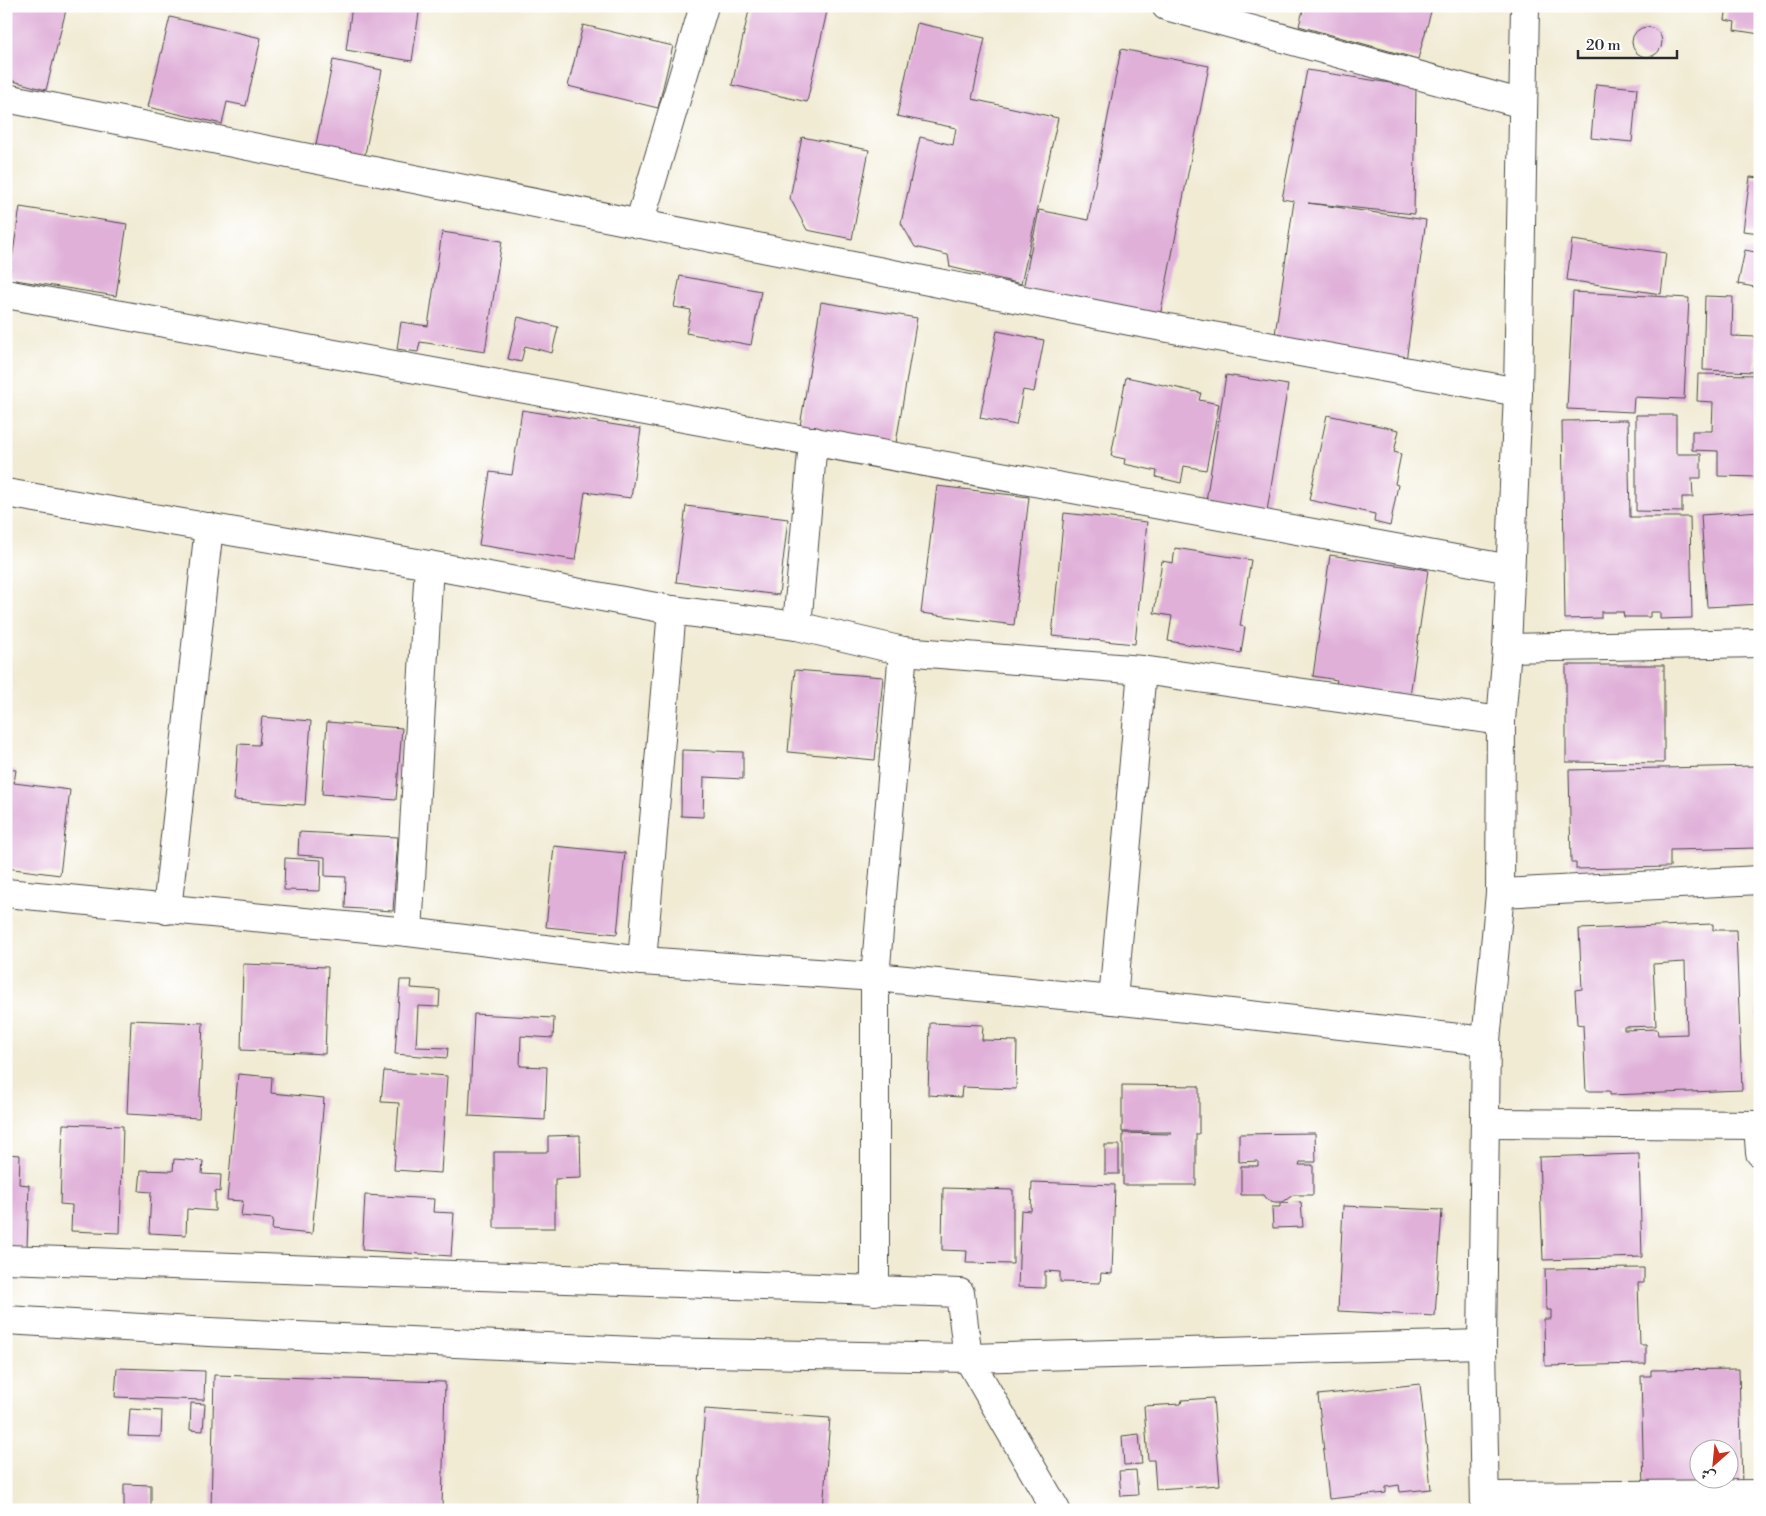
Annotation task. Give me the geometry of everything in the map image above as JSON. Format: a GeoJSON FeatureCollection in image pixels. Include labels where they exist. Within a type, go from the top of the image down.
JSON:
{"type":"FeatureCollection","features":[{"type":"Feature","properties":{"kind":"street"},"geometry":{"type":"LineString","coordinates":[[638,224],[704,6]]}},
{"type":"Feature","properties":{"kind":"street"},"geometry":{"type":"LineString","coordinates":[[1166,6],[1523,104]]}},
{"type":"Feature","properties":{"kind":"street"},"geometry":{"type":"LineString","coordinates":[[1525,6],[1518,392],[1507,648],[1501,721],[1500,893],[1486,1041],[1482,1344],[1485,1503],[1760,1494]]}},
{"type":"Feature","properties":{"kind":"street"},"geometry":{"type":"LineString","coordinates":[[6,98],[1130,321],[1518,392]]}},
{"type":"Feature","properties":{"kind":"street"},"geometry":{"type":"LineString","coordinates":[[6,294],[1510,569]]}},
{"type":"Feature","properties":{"kind":"street"},"geometry":{"type":"LineString","coordinates":[[797,626],[813,441]]}},
{"type":"Feature","properties":{"kind":"street"},"geometry":{"type":"LineString","coordinates":[[6,492],[429,565],[672,610],[797,626],[903,651],[1142,670],[1501,721]]}},
{"type":"Feature","properties":{"kind":"street"},"geometry":{"type":"LineString","coordinates":[[168,910],[209,527]]}},
{"type":"Feature","properties":{"kind":"street"},"geometry":{"type":"LineString","coordinates":[[408,932],[429,565]]}},
{"type":"Feature","properties":{"kind":"street"},"geometry":{"type":"LineString","coordinates":[[642,961],[672,610]]}},
{"type":"Feature","properties":{"kind":"street"},"geometry":{"type":"LineString","coordinates":[[1507,648],[1760,643]]}},
{"type":"Feature","properties":{"kind":"street"},"geometry":{"type":"LineString","coordinates":[[875,1291],[875,976],[903,651]]}},
{"type":"Feature","properties":{"kind":"street"},"geometry":{"type":"LineString","coordinates":[[1113,1000],[1142,670]]}},
{"type":"Feature","properties":{"kind":"street"},"geometry":{"type":"LineString","coordinates":[[1500,893],[1760,880]]}},
{"type":"Feature","properties":{"kind":"street"},"geometry":{"type":"LineString","coordinates":[[6,893],[408,932],[642,961],[875,976],[1486,1041]]}},
{"type":"Feature","properties":{"kind":"street"},"geometry":{"type":"LineString","coordinates":[[1485,1123],[1759,1125],[1760,1152]]}},
{"type":"Feature","properties":{"kind":"street"},"geometry":{"type":"LineString","coordinates":[[6,1259],[960,1293],[968,1358],[1056,1510]]}},
{"type":"Feature","properties":{"kind":"street"},"geometry":{"type":"LineString","coordinates":[[6,1320],[209,1332],[647,1351],[968,1358],[1482,1344]]}},
{"type":"Feature","properties":{"kind":"building"},"geometry":{"type":"Polygon","coordinates":[[[6,6],[67,6],[46,90],[6,79],[6,6]]]}},
{"type":"Feature","properties":{"kind":"building"},"geometry":{"type":"Polygon","coordinates":[[[352,6],[420,6],[412,61],[346,50],[352,6]]]}},
{"type":"Feature","properties":{"kind":"building"},"geometry":{"type":"Polygon","coordinates":[[[750,6],[808,6],[827,11],[807,102],[732,85],[750,6]]]}},
{"type":"Feature","properties":{"kind":"building"},"geometry":{"type":"Polygon","coordinates":[[[1304,6],[1426,6],[1432,8],[1418,59],[1299,26],[1304,6]]]}},
{"type":"Feature","properties":{"kind":"building"},"geometry":{"type":"Polygon","coordinates":[[[1727,6],[1760,6],[1760,34],[1734,30],[1735,22],[1725,20],[1727,6]]]}},
{"type":"Feature","properties":{"kind":"building"},"geometry":{"type":"Polygon","coordinates":[[[170,17],[261,38],[246,106],[227,102],[222,124],[148,107],[170,17]]]}},
{"type":"Feature","properties":{"kind":"building"},"geometry":{"type":"Polygon","coordinates":[[[917,23],[985,38],[972,99],[1058,118],[1021,284],[950,267],[948,255],[915,247],[901,223],[920,137],[953,145],[956,128],[897,116],[917,23]]]}},
{"type":"Feature","properties":{"kind":"building"},"geometry":{"type":"Polygon","coordinates":[[[583,25],[673,46],[658,108],[568,86],[583,25]]]}},
{"type":"Feature","properties":{"kind":"building"},"geometry":{"type":"Polygon","coordinates":[[[1647,27],[1657,32],[1662,42],[1657,52],[1647,57],[1637,52],[1632,42],[1637,32],[1647,27]]]}},
{"type":"Feature","properties":{"kind":"building"},"geometry":{"type":"Polygon","coordinates":[[[1121,49],[1209,66],[1160,316],[1023,289],[1039,210],[1088,220],[1121,49]]]}},
{"type":"Feature","properties":{"kind":"building"},"geometry":{"type":"Polygon","coordinates":[[[333,60],[382,70],[364,159],[315,149],[333,60]]]}},
{"type":"Feature","properties":{"kind":"building"},"geometry":{"type":"Polygon","coordinates":[[[1307,70],[1416,87],[1414,214],[1308,203],[1426,220],[1406,361],[1274,342],[1294,201],[1282,199],[1307,70]]]}},
{"type":"Feature","properties":{"kind":"building"},"geometry":{"type":"Polygon","coordinates":[[[1596,84],[1637,88],[1632,142],[1591,138],[1596,84]]]}},
{"type":"Feature","properties":{"kind":"building"},"geometry":{"type":"Polygon","coordinates":[[[802,137],[869,150],[852,239],[807,230],[790,198],[802,137]]]}},
{"type":"Feature","properties":{"kind":"building"},"geometry":{"type":"Polygon","coordinates":[[[1750,177],[1760,178],[1760,233],[1743,231],[1750,177]]]}},
{"type":"Feature","properties":{"kind":"building"},"geometry":{"type":"Polygon","coordinates":[[[20,207],[127,224],[116,296],[9,279],[20,207]]]}},
{"type":"Feature","properties":{"kind":"building"},"geometry":{"type":"Polygon","coordinates":[[[442,232],[502,241],[485,352],[420,342],[418,352],[397,349],[401,322],[428,326],[442,232]]]}},
{"type":"Feature","properties":{"kind":"building"},"geometry":{"type":"Polygon","coordinates":[[[1572,240],[1666,253],[1661,294],[1567,280],[1572,240]]]}},
{"type":"Feature","properties":{"kind":"building"},"geometry":{"type":"Polygon","coordinates":[[[1745,250],[1760,253],[1760,288],[1738,284],[1745,250]]]}},
{"type":"Feature","properties":{"kind":"building"},"geometry":{"type":"Polygon","coordinates":[[[680,276],[761,291],[751,345],[686,333],[691,310],[674,307],[680,276]]]}},
{"type":"Feature","properties":{"kind":"building"},"geometry":{"type":"Polygon","coordinates":[[[1573,292],[1689,298],[1684,399],[1634,397],[1633,412],[1567,409],[1573,292]]]}},
{"type":"Feature","properties":{"kind":"building"},"geometry":{"type":"Polygon","coordinates":[[[1705,296],[1733,297],[1732,336],[1756,337],[1755,372],[1703,370],[1705,296]]]}},
{"type":"Feature","properties":{"kind":"building"},"geometry":{"type":"Polygon","coordinates":[[[821,302],[917,318],[896,443],[800,426],[821,302]]]}},
{"type":"Feature","properties":{"kind":"building"},"geometry":{"type":"Polygon","coordinates":[[[518,317],[558,327],[552,353],[525,346],[521,362],[508,359],[518,317]]]}},
{"type":"Feature","properties":{"kind":"building"},"geometry":{"type":"Polygon","coordinates":[[[997,331],[1044,340],[1034,392],[1023,390],[1016,425],[980,418],[997,331]]]}},
{"type":"Feature","properties":{"kind":"building"},"geometry":{"type":"Polygon","coordinates":[[[1757,364],[1760,364],[1760,477],[1718,476],[1718,451],[1692,450],[1692,431],[1712,431],[1713,402],[1697,401],[1698,374],[1757,375],[1757,364]]]}},
{"type":"Feature","properties":{"kind":"building"},"geometry":{"type":"Polygon","coordinates":[[[1226,375],[1288,385],[1267,511],[1206,501],[1226,375]]]}},
{"type":"Feature","properties":{"kind":"building"},"geometry":{"type":"Polygon","coordinates":[[[1126,377],[1201,393],[1199,400],[1219,404],[1206,470],[1184,466],[1181,483],[1156,477],[1157,471],[1124,464],[1125,459],[1111,456],[1126,377]]]}},
{"type":"Feature","properties":{"kind":"building"},"geometry":{"type":"Polygon","coordinates":[[[522,410],[641,429],[631,498],[585,492],[575,560],[479,545],[490,472],[512,475],[522,410]]]}},
{"type":"Feature","properties":{"kind":"building"},"geometry":{"type":"Polygon","coordinates":[[[1327,415],[1399,430],[1394,452],[1401,454],[1395,484],[1398,485],[1390,526],[1374,522],[1375,514],[1309,500],[1327,415]]]}},
{"type":"Feature","properties":{"kind":"building"},"geometry":{"type":"Polygon","coordinates":[[[1636,415],[1676,415],[1676,454],[1701,454],[1701,478],[1692,478],[1693,497],[1682,497],[1682,512],[1636,511],[1636,415]]]}},
{"type":"Feature","properties":{"kind":"building"},"geometry":{"type":"Polygon","coordinates":[[[1628,420],[1630,517],[1690,517],[1692,618],[1660,619],[1660,612],[1650,612],[1650,617],[1624,617],[1623,612],[1601,612],[1601,618],[1565,619],[1562,421],[1628,420]]]}},
{"type":"Feature","properties":{"kind":"building"},"geometry":{"type":"Polygon","coordinates":[[[937,486],[1029,497],[1014,625],[921,613],[937,486]]]}},
{"type":"Feature","properties":{"kind":"building"},"geometry":{"type":"Polygon","coordinates":[[[686,506],[788,519],[779,595],[676,582],[686,506]]]}},
{"type":"Feature","properties":{"kind":"building"},"geometry":{"type":"Polygon","coordinates":[[[1760,511],[1760,604],[1707,607],[1701,515],[1760,511]]]}},
{"type":"Feature","properties":{"kind":"building"},"geometry":{"type":"Polygon","coordinates":[[[1064,513],[1147,522],[1135,644],[1052,636],[1064,513]]]}},
{"type":"Feature","properties":{"kind":"building"},"geometry":{"type":"Polygon","coordinates":[[[1175,548],[1251,560],[1240,626],[1245,627],[1241,653],[1168,641],[1172,616],[1154,613],[1162,561],[1173,563],[1175,548]]]}},
{"type":"Feature","properties":{"kind":"building"},"geometry":{"type":"Polygon","coordinates":[[[1330,555],[1428,570],[1410,696],[1336,685],[1337,680],[1313,676],[1330,555]]]}},
{"type":"Feature","properties":{"kind":"building"},"geometry":{"type":"Polygon","coordinates":[[[1566,665],[1664,665],[1664,763],[1566,762],[1566,665]]]}},
{"type":"Feature","properties":{"kind":"building"},"geometry":{"type":"Polygon","coordinates":[[[795,670],[883,677],[875,760],[788,752],[795,670]]]}},
{"type":"Feature","properties":{"kind":"building"},"geometry":{"type":"Polygon","coordinates":[[[262,717],[311,721],[305,805],[234,800],[238,744],[259,745],[262,717]]]}},
{"type":"Feature","properties":{"kind":"building"},"geometry":{"type":"Polygon","coordinates":[[[327,722],[402,728],[396,800],[322,794],[327,722]]]}},
{"type":"Feature","properties":{"kind":"building"},"geometry":{"type":"Polygon","coordinates":[[[682,750],[743,752],[743,779],[704,777],[703,817],[681,816],[682,750]]]}},
{"type":"Feature","properties":{"kind":"building"},"geometry":{"type":"Polygon","coordinates":[[[1756,766],[1758,848],[1670,850],[1670,867],[1576,869],[1576,863],[1571,863],[1569,770],[1756,766]]]}},
{"type":"Feature","properties":{"kind":"building"},"geometry":{"type":"Polygon","coordinates":[[[6,769],[16,770],[14,783],[70,790],[60,875],[6,868],[6,769]]]}},
{"type":"Feature","properties":{"kind":"building"},"geometry":{"type":"Polygon","coordinates":[[[299,832],[398,837],[393,911],[345,908],[346,877],[325,876],[325,857],[298,855],[299,832]]]}},
{"type":"Feature","properties":{"kind":"building"},"geometry":{"type":"Polygon","coordinates":[[[554,846],[625,853],[617,934],[546,927],[554,846]]]}},
{"type":"Feature","properties":{"kind":"building"},"geometry":{"type":"Polygon","coordinates":[[[285,858],[321,860],[320,891],[284,890],[285,858]]]}},
{"type":"Feature","properties":{"kind":"building"},"geometry":{"type":"Polygon","coordinates":[[[1713,924],[1713,930],[1736,930],[1742,1090],[1610,1095],[1610,1091],[1586,1091],[1583,1025],[1577,1024],[1575,990],[1582,989],[1579,929],[1713,924]],[[1685,962],[1653,964],[1656,1026],[1624,1027],[1624,1030],[1657,1029],[1658,1035],[1687,1034],[1685,962]]]}},
{"type":"Feature","properties":{"kind":"building"},"geometry":{"type":"Polygon","coordinates":[[[243,964],[328,967],[325,1054],[241,1050],[243,964]]]}},
{"type":"Feature","properties":{"kind":"building"},"geometry":{"type":"Polygon","coordinates":[[[400,980],[412,980],[411,988],[440,990],[439,1007],[418,1006],[416,1047],[448,1048],[447,1058],[395,1054],[400,980]]]}},
{"type":"Feature","properties":{"kind":"building"},"geometry":{"type":"Polygon","coordinates":[[[1757,1007],[1760,1007],[1760,1037],[1758,1037],[1757,1007]]]}},
{"type":"Feature","properties":{"kind":"building"},"geometry":{"type":"Polygon","coordinates":[[[474,1014],[554,1018],[553,1038],[521,1036],[520,1066],[547,1067],[545,1120],[469,1116],[474,1014]]]}},
{"type":"Feature","properties":{"kind":"building"},"geometry":{"type":"Polygon","coordinates":[[[131,1020],[203,1023],[199,1118],[127,1114],[131,1020]]]}},
{"type":"Feature","properties":{"kind":"building"},"geometry":{"type":"Polygon","coordinates":[[[930,1023],[983,1025],[982,1040],[1017,1041],[1016,1089],[962,1087],[961,1097],[928,1095],[930,1023]]]}},
{"type":"Feature","properties":{"kind":"building"},"geometry":{"type":"Polygon","coordinates":[[[384,1071],[447,1076],[441,1173],[394,1170],[399,1103],[381,1102],[384,1071]]]}},
{"type":"Feature","properties":{"kind":"building"},"geometry":{"type":"Polygon","coordinates":[[[238,1074],[272,1077],[271,1093],[324,1098],[312,1234],[272,1230],[273,1219],[241,1216],[243,1201],[227,1200],[238,1074]]]}},
{"type":"Feature","properties":{"kind":"building"},"geometry":{"type":"Polygon","coordinates":[[[1122,1085],[1199,1086],[1199,1134],[1196,1134],[1196,1185],[1123,1185],[1123,1133],[1171,1134],[1171,1132],[1122,1132],[1122,1085]]]}},
{"type":"Feature","properties":{"kind":"building"},"geometry":{"type":"Polygon","coordinates":[[[63,1124],[123,1126],[120,1233],[71,1231],[72,1205],[60,1204],[63,1124]]]}},
{"type":"Feature","properties":{"kind":"building"},"geometry":{"type":"Polygon","coordinates":[[[1315,1133],[1316,1162],[1300,1162],[1299,1165],[1313,1165],[1313,1195],[1293,1195],[1283,1202],[1274,1202],[1266,1199],[1263,1195],[1241,1195],[1241,1166],[1258,1166],[1258,1161],[1239,1162],[1239,1134],[1315,1133]]]}},
{"type":"Feature","properties":{"kind":"building"},"geometry":{"type":"Polygon","coordinates":[[[580,1135],[581,1178],[555,1179],[555,1228],[494,1228],[494,1152],[548,1152],[548,1136],[580,1135]]]}},
{"type":"Feature","properties":{"kind":"building"},"geometry":{"type":"Polygon","coordinates":[[[1105,1145],[1119,1145],[1119,1174],[1105,1174],[1105,1145]]]}},
{"type":"Feature","properties":{"kind":"building"},"geometry":{"type":"Polygon","coordinates":[[[6,1154],[20,1155],[19,1184],[29,1185],[27,1248],[6,1248],[6,1154]]]}},
{"type":"Feature","properties":{"kind":"building"},"geometry":{"type":"Polygon","coordinates":[[[1639,1154],[1642,1257],[1543,1260],[1539,1157],[1639,1154]]]}},
{"type":"Feature","properties":{"kind":"building"},"geometry":{"type":"Polygon","coordinates":[[[174,1159],[203,1161],[202,1174],[221,1175],[220,1192],[215,1191],[215,1211],[187,1209],[186,1235],[149,1233],[151,1192],[139,1191],[141,1170],[173,1171],[174,1159]]]}},
{"type":"Feature","properties":{"kind":"building"},"geometry":{"type":"Polygon","coordinates":[[[1032,1182],[1115,1185],[1112,1274],[1101,1273],[1100,1283],[1060,1282],[1060,1272],[1045,1271],[1045,1288],[1018,1287],[1021,1210],[1031,1211],[1032,1182]]]}},
{"type":"Feature","properties":{"kind":"building"},"geometry":{"type":"Polygon","coordinates":[[[943,1188],[1013,1190],[1013,1264],[966,1263],[967,1251],[942,1250],[943,1188]]]}},
{"type":"Feature","properties":{"kind":"building"},"geometry":{"type":"Polygon","coordinates":[[[365,1195],[434,1199],[433,1212],[454,1213],[451,1256],[362,1250],[365,1195]]]}},
{"type":"Feature","properties":{"kind":"building"},"geometry":{"type":"Polygon","coordinates":[[[1301,1202],[1303,1227],[1273,1228],[1272,1207],[1280,1207],[1280,1203],[1301,1202]]]}},
{"type":"Feature","properties":{"kind":"building"},"geometry":{"type":"Polygon","coordinates":[[[1343,1206],[1442,1210],[1435,1316],[1338,1311],[1343,1206]]]}},
{"type":"Feature","properties":{"kind":"building"},"geometry":{"type":"Polygon","coordinates":[[[1644,1268],[1644,1283],[1638,1283],[1640,1345],[1646,1345],[1646,1364],[1545,1366],[1544,1319],[1551,1319],[1551,1310],[1546,1310],[1545,1269],[1644,1268]]]}},
{"type":"Feature","properties":{"kind":"building"},"geometry":{"type":"Polygon","coordinates":[[[117,1368],[205,1371],[204,1400],[115,1397],[117,1368]]]}},
{"type":"Feature","properties":{"kind":"building"},"geometry":{"type":"Polygon","coordinates":[[[1739,1369],[1742,1486],[1738,1486],[1738,1438],[1688,1438],[1688,1487],[1644,1488],[1641,1376],[1651,1376],[1651,1370],[1739,1369]]]}},
{"type":"Feature","properties":{"kind":"building"},"geometry":{"type":"Polygon","coordinates":[[[214,1375],[445,1382],[442,1510],[211,1510],[214,1375]]]}},
{"type":"Feature","properties":{"kind":"building"},"geometry":{"type":"Polygon","coordinates":[[[1420,1384],[1431,1489],[1400,1492],[1399,1485],[1386,1487],[1386,1493],[1329,1499],[1318,1395],[1420,1384]]]}},
{"type":"Feature","properties":{"kind":"building"},"geometry":{"type":"Polygon","coordinates":[[[1213,1398],[1220,1485],[1156,1489],[1154,1460],[1148,1460],[1144,1406],[1181,1404],[1182,1400],[1213,1398]]]}},
{"type":"Feature","properties":{"kind":"building"},"geometry":{"type":"Polygon","coordinates":[[[191,1403],[205,1404],[203,1431],[190,1430],[191,1403]]]}},
{"type":"Feature","properties":{"kind":"building"},"geometry":{"type":"Polygon","coordinates":[[[130,1409],[162,1411],[161,1437],[128,1436],[130,1409]]]}},
{"type":"Feature","properties":{"kind":"building"},"geometry":{"type":"Polygon","coordinates":[[[705,1409],[830,1418],[823,1510],[697,1510],[705,1409]]]}},
{"type":"Feature","properties":{"kind":"building"},"geometry":{"type":"Polygon","coordinates":[[[1139,1434],[1142,1464],[1124,1465],[1122,1436],[1139,1434]]]}},
{"type":"Feature","properties":{"kind":"building"},"geometry":{"type":"Polygon","coordinates":[[[1136,1470],[1138,1495],[1121,1496],[1119,1471],[1136,1470]]]}},
{"type":"Feature","properties":{"kind":"building"},"geometry":{"type":"Polygon","coordinates":[[[124,1484],[151,1485],[151,1510],[124,1510],[124,1484]]]}}]}
